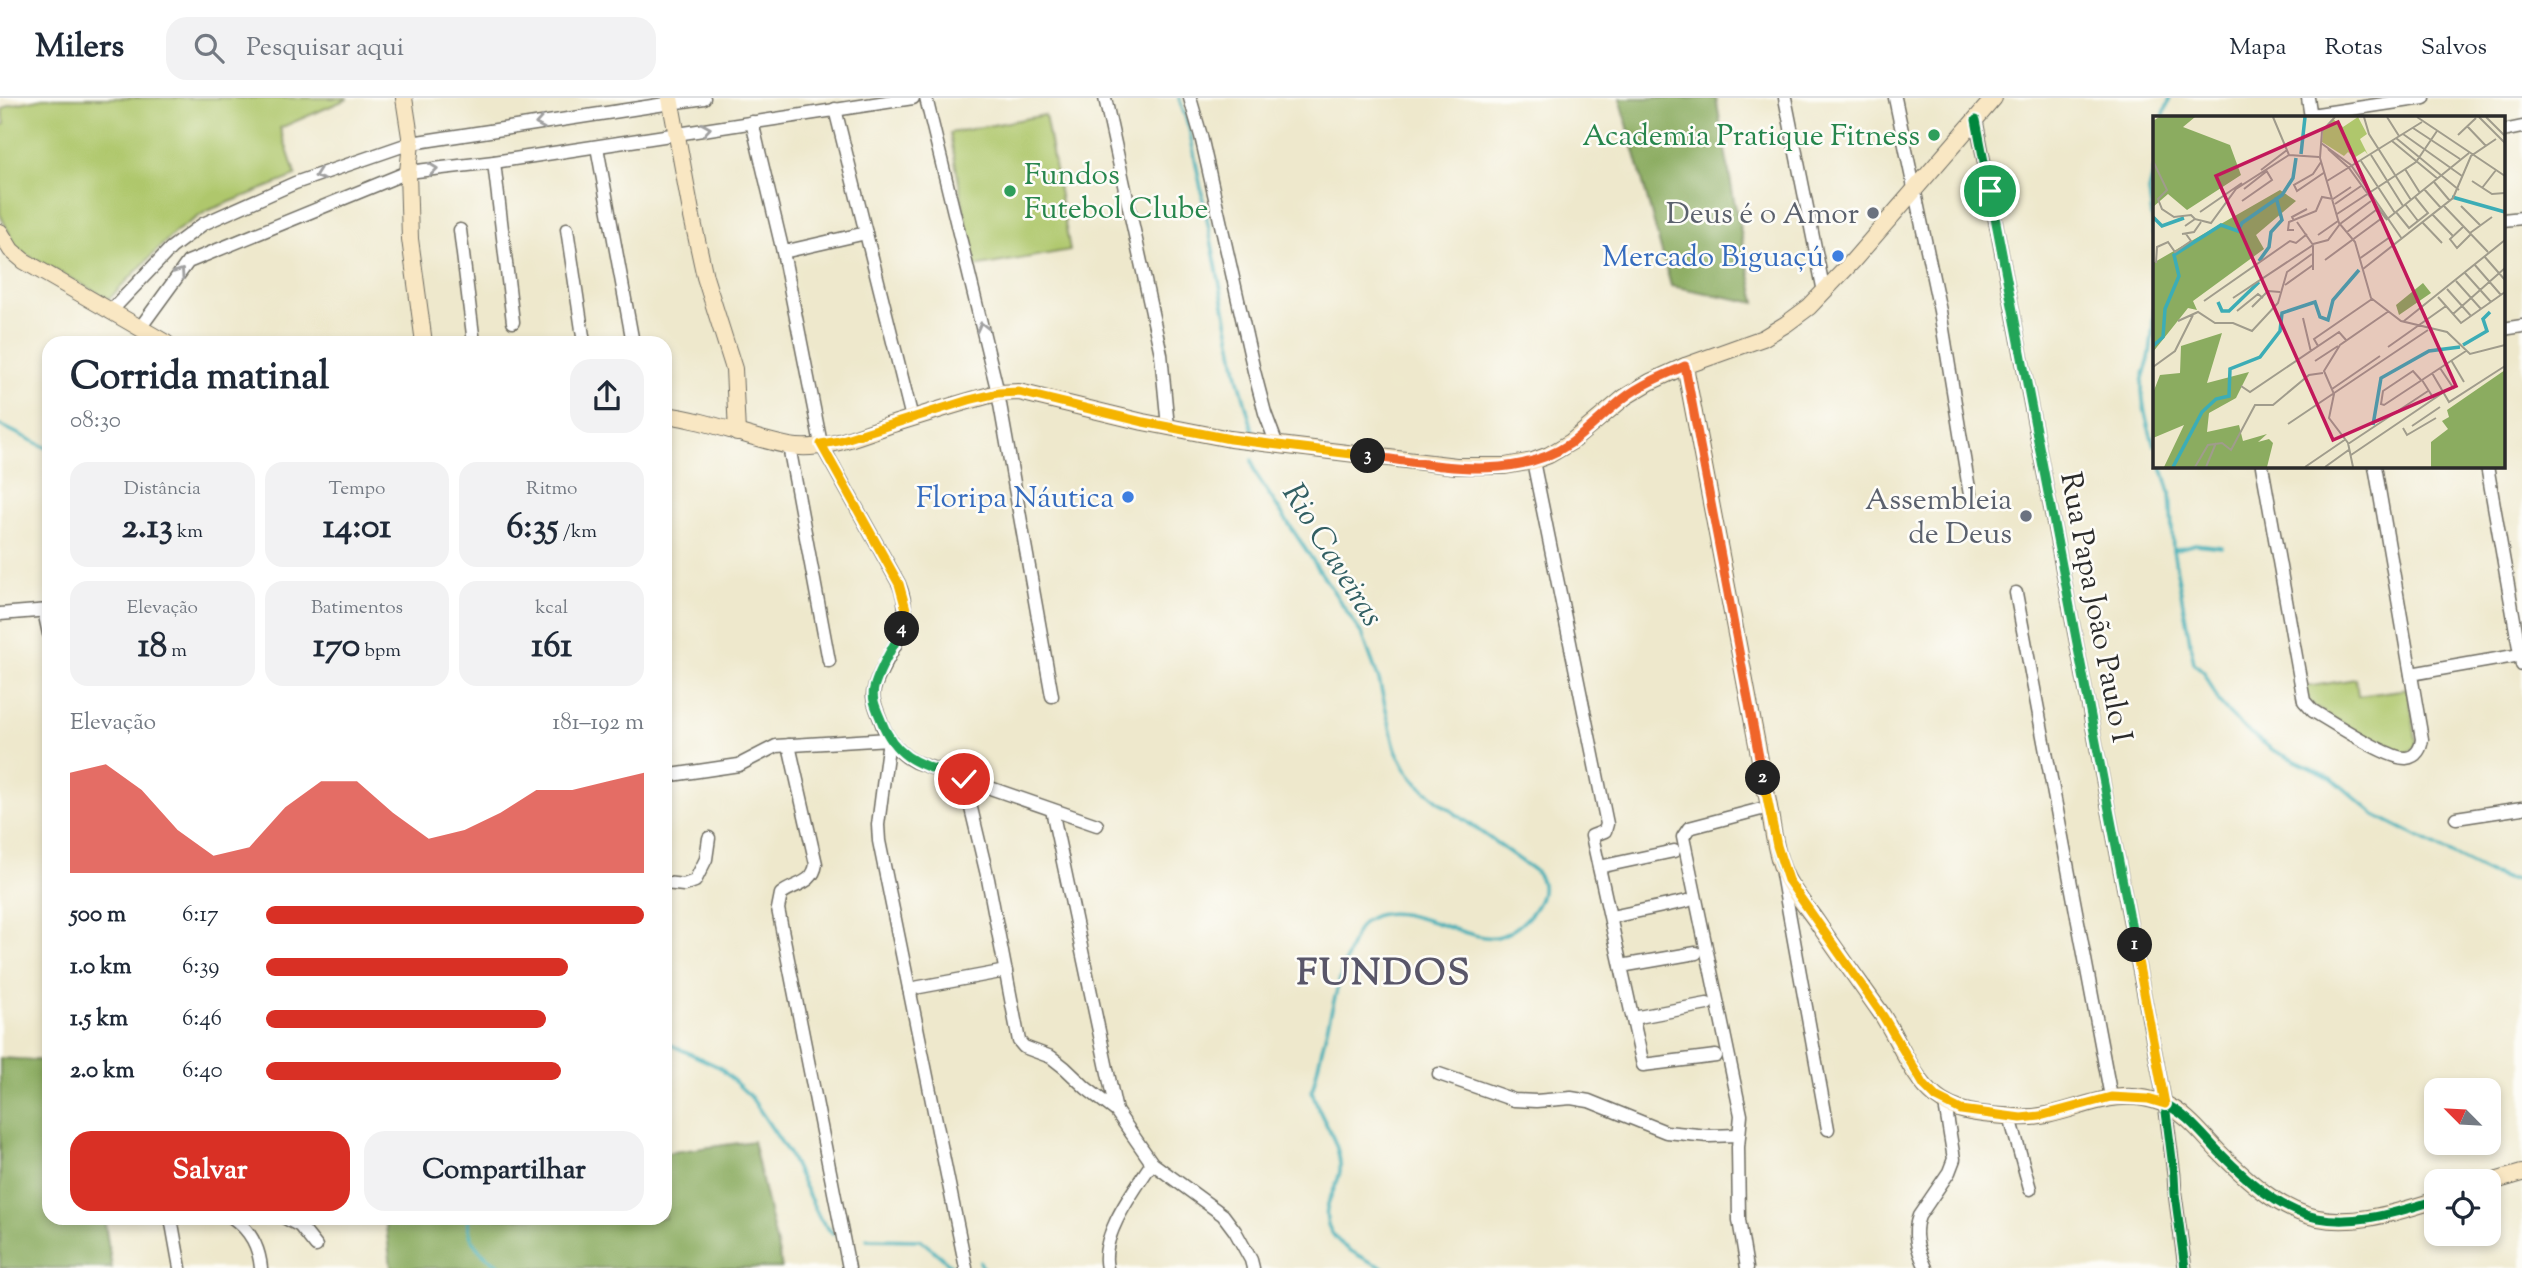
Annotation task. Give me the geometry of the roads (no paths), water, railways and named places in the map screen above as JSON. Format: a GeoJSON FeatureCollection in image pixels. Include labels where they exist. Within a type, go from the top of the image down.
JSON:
{"type":"FeatureCollection","features":[{"type":"Feature","properties":{"kind":"street"},"geometry":{"type":"LineString","coordinates":[[404,98],[411,143],[408,172],[410,239],[423,336]]}},
{"type":"Feature","properties":{"kind":"street"},"geometry":{"type":"LineString","coordinates":[[110,312],[171,248],[203,224],[295,183],[394,147],[671,101],[704,98]]}},
{"type":"Feature","properties":{"kind":"street"},"geometry":{"type":"LineString","coordinates":[[140,328],[188,262],[408,172],[597,147],[913,98]]}},
{"type":"Feature","properties":{"kind":"street"},"geometry":{"type":"LineString","coordinates":[[926,98],[998,393],[1052,696]]}},
{"type":"Feature","properties":{"kind":"street"},"geometry":{"type":"LineString","coordinates":[[1105,98],[1161,354],[1168,427]]}},
{"type":"Feature","properties":{"kind":"street"},"geometry":{"type":"LineString","coordinates":[[1190,98],[1254,371],[1265,413],[1278,445]]}},
{"type":"Feature","properties":{"kind":"street"},"geometry":{"type":"LineString","coordinates":[[1786,98],[1824,292]]}},
{"type":"Feature","properties":{"kind":"street"},"geometry":{"type":"LineString","coordinates":[[1895,98],[1940,311],[1971,501]]}},
{"type":"Feature","properties":{"kind":"street"},"geometry":{"type":"LineString","coordinates":[[672,416],[704,422],[789,446],[821,444],[839,441],[998,393],[1036,395],[1168,427],[1278,445],[1474,468],[1533,461],[1571,442],[1637,389],[1685,366],[1775,332],[1798,316],[1824,292],[1994,98]]}},
{"type":"Feature","properties":{"kind":"street"},"geometry":{"type":"LineString","coordinates":[[2308,98],[2311,116],[2424,98]]}},
{"type":"Feature","properties":{"kind":"street"},"geometry":{"type":"LineString","coordinates":[[671,101],[709,291],[734,369],[737,433]]}},
{"type":"Feature","properties":{"kind":"street"},"geometry":{"type":"LineString","coordinates":[[835,110],[912,418]]}},
{"type":"Feature","properties":{"kind":"street","name":"Rua Papa João Paulo I"},"geometry":{"type":"LineString","coordinates":[[1976,120],[2165,1104],[2185,1268]]}},
{"type":"Feature","properties":{"kind":"street"},"geometry":{"type":"LineString","coordinates":[[752,122],[783,251],[821,444],[905,599],[906,609],[901,631],[878,678],[873,695],[889,739],[908,758],[1097,825]]}},
{"type":"Feature","properties":{"kind":"street"},"geometry":{"type":"LineString","coordinates":[[2504,131],[2522,127]]}},
{"type":"Feature","properties":{"kind":"street"},"geometry":{"type":"LineString","coordinates":[[597,147],[632,336]]}},
{"type":"Feature","properties":{"kind":"street"},"geometry":{"type":"LineString","coordinates":[[494,162],[513,322]]}},
{"type":"Feature","properties":{"kind":"street"},"geometry":{"type":"LineString","coordinates":[[2504,220],[2522,218]]}},
{"type":"Feature","properties":{"kind":"street"},"geometry":{"type":"LineString","coordinates":[[566,229],[583,336]]}},
{"type":"Feature","properties":{"kind":"street"},"geometry":{"type":"LineString","coordinates":[[460,230],[473,336]]}},
{"type":"Feature","properties":{"kind":"street"},"geometry":{"type":"LineString","coordinates":[[0,232],[16,256],[154,336]]}},
{"type":"Feature","properties":{"kind":"street"},"geometry":{"type":"LineString","coordinates":[[783,251],[866,233]]}},
{"type":"Feature","properties":{"kind":"street"},"geometry":{"type":"LineString","coordinates":[[2504,328],[2522,326]]}},
{"type":"Feature","properties":{"kind":"street"},"geometry":{"type":"LineString","coordinates":[[1685,366],[1780,860],[1828,1129]]}},
{"type":"Feature","properties":{"kind":"street"},"geometry":{"type":"LineString","coordinates":[[789,446],[829,661]]}},
{"type":"Feature","properties":{"kind":"street"},"geometry":{"type":"LineString","coordinates":[[1533,461],[1607,824],[1605,831],[1592,836],[1643,1065],[1716,1056]]}},
{"type":"Feature","properties":{"kind":"street"},"geometry":{"type":"LineString","coordinates":[[2262,467],[2304,701],[2313,711],[2388,754],[2405,758],[2420,750],[2422,738],[2375,467]]}},
{"type":"Feature","properties":{"kind":"street"},"geometry":{"type":"LineString","coordinates":[[2411,674],[2521,660],[2487,467]]}},
{"type":"Feature","properties":{"kind":"street"},"geometry":{"type":"LineString","coordinates":[[2015,593],[2111,1097]]}},
{"type":"Feature","properties":{"kind":"street"},"geometry":{"type":"LineString","coordinates":[[0,614],[42,610]]}},
{"type":"Feature","properties":{"kind":"street"},"geometry":{"type":"LineString","coordinates":[[672,775],[739,765],[776,746],[889,739]]}},
{"type":"Feature","properties":{"kind":"street"},"geometry":{"type":"LineString","coordinates":[[889,739],[878,833],[966,1268]]}},
{"type":"Feature","properties":{"kind":"street"},"geometry":{"type":"LineString","coordinates":[[789,745],[816,864],[814,873],[808,880],[781,894],[778,909],[849,1268]]}},
{"type":"Feature","properties":{"kind":"street"},"geometry":{"type":"LineString","coordinates":[[964,779],[988,879],[1019,1041],[1024,1046],[1051,1057],[1116,1111],[1152,1163],[1223,1215],[1240,1240],[1253,1268]]}},
{"type":"Feature","properties":{"kind":"street"},"geometry":{"type":"LineString","coordinates":[[1747,1268],[1739,1220],[1738,1135],[1741,1115],[1683,837],[1689,828],[1769,807]]}},
{"type":"Feature","properties":{"kind":"street"},"geometry":{"type":"LineString","coordinates":[[2456,818],[2522,808]]}},
{"type":"Feature","properties":{"kind":"street"},"geometry":{"type":"LineString","coordinates":[[1052,810],[1116,1111]]}},
{"type":"Feature","properties":{"kind":"street"},"geometry":{"type":"LineString","coordinates":[[672,883],[695,881],[706,859],[709,838]]}},
{"type":"Feature","properties":{"kind":"street"},"geometry":{"type":"LineString","coordinates":[[1599,867],[1674,851]]}},
{"type":"Feature","properties":{"kind":"street"},"geometry":{"type":"LineString","coordinates":[[1780,860],[1792,887],[1875,1005],[1919,1077],[1931,1093],[1945,1104],[1970,1112],[2010,1117],[2040,1116],[2111,1097],[2148,1099],[2165,1104],[2190,1123],[2255,1188],[2302,1214],[2353,1221],[2383,1216],[2424,1204]]}},
{"type":"Feature","properties":{"kind":"street"},"geometry":{"type":"LineString","coordinates":[[1611,917],[1687,901]]}},
{"type":"Feature","properties":{"kind":"street"},"geometry":{"type":"LineString","coordinates":[[1621,966],[1696,953]]}},
{"type":"Feature","properties":{"kind":"street"},"geometry":{"type":"LineString","coordinates":[[909,989],[1006,971]]}},
{"type":"Feature","properties":{"kind":"street"},"geometry":{"type":"LineString","coordinates":[[1633,1018],[1707,1004]]}},
{"type":"Feature","properties":{"kind":"street"},"geometry":{"type":"LineString","coordinates":[[1439,1074],[1514,1100],[1571,1098],[1589,1101],[1666,1132],[1738,1135]]}},
{"type":"Feature","properties":{"kind":"street"},"geometry":{"type":"LineString","coordinates":[[1926,1268],[1917,1243],[1916,1224],[1952,1166],[1954,1152],[1945,1104]]}},
{"type":"Feature","properties":{"kind":"street"},"geometry":{"type":"LineString","coordinates":[[2010,1117],[2030,1189]]}},
{"type":"Feature","properties":{"kind":"street"},"geometry":{"type":"LineString","coordinates":[[1107,1268],[1105,1259],[1116,1225],[1152,1163]]}},
{"type":"Feature","properties":{"kind":"street"},"geometry":{"type":"LineString","coordinates":[[2501,1179],[2522,1172]]}},
{"type":"Feature","properties":{"kind":"street"},"geometry":{"type":"LineString","coordinates":[[172,1225],[180,1268]]}},
{"type":"Feature","properties":{"kind":"street"},"geometry":{"type":"LineString","coordinates":[[241,1225],[251,1234],[261,1268]]}},
{"type":"Feature","properties":{"kind":"street"},"geometry":{"type":"LineString","coordinates":[[298,1225],[316,1246]]}},
{"type":"Feature","properties":{"kind":"waterway","name":"Rio Caveiras"},"geometry":{"type":"LineString","coordinates":[[1179,98],[1189,128],[1238,376],[1253,431]]}},
{"type":"Feature","properties":{"kind":"waterway"},"geometry":{"type":"LineString","coordinates":[[2163,116],[2170,98]]}},
{"type":"Feature","properties":{"kind":"waterway"},"geometry":{"type":"LineString","coordinates":[[2153,174],[2149,191],[2153,225]]}},
{"type":"Feature","properties":{"kind":"waterway"},"geometry":{"type":"LineString","coordinates":[[2153,322],[2150,353],[2142,385],[2153,441]]}},
{"type":"Feature","properties":{"kind":"waterway"},"geometry":{"type":"LineString","coordinates":[[0,425],[42,446]]}},
{"type":"Feature","properties":{"kind":"waterway","name":"Rio Caveiras"},"geometry":{"type":"LineString","coordinates":[[1252,460],[1255,473],[1363,636],[1379,680],[1395,748],[1406,769],[1418,784],[1442,804],[1534,870],[1542,883],[1542,895],[1532,913],[1516,928],[1497,937],[1483,937],[1393,913],[1377,915],[1363,923],[1356,934],[1341,975],[1312,1091],[1336,1144],[1340,1163],[1338,1179],[1328,1204],[1329,1227],[1343,1245],[1384,1268]]}},
{"type":"Feature","properties":{"kind":"waterway"},"geometry":{"type":"LineString","coordinates":[[2162,467],[2170,492],[2173,550],[2194,663],[2204,672],[2219,702],[2230,715],[2273,750],[2333,779],[2375,815],[2489,873],[2507,879],[2522,879]]}},
{"type":"Feature","properties":{"kind":"waterway"},"geometry":{"type":"LineString","coordinates":[[2173,550],[2195,544],[2222,547]]}},
{"type":"Feature","properties":{"kind":"waterway"},"geometry":{"type":"LineString","coordinates":[[672,1045],[719,1067],[751,1097],[789,1154],[820,1219],[833,1234]]}},
{"type":"Feature","properties":{"kind":"waterway"},"geometry":{"type":"LineString","coordinates":[[468,1225],[473,1242],[503,1268]]}},
{"type":"Feature","properties":{"kind":"waterway"},"geometry":{"type":"LineString","coordinates":[[867,1239],[921,1240],[953,1267]]}},
{"type":"Feature","properties":{"kind":"waterway"},"geometry":{"type":"LineString","coordinates":[[980,1262],[983,1268]]}},
{"type":"Feature","properties":{"kind":"place","name":"Academia Pratique Fitness"},"geometry":{"type":"Point","coordinates":[1934,135]}},
{"type":"Feature","properties":{"kind":"place","name":"Fundos Futebol Clube"},"geometry":{"type":"Point","coordinates":[1010,191]}},
{"type":"Feature","properties":{"kind":"place","name":"Deus é o Amor"},"geometry":{"type":"Point","coordinates":[1873,213]}},
{"type":"Feature","properties":{"kind":"place","name":"Mercado Biguaçú"},"geometry":{"type":"Point","coordinates":[1838,256]}},
{"type":"Feature","properties":{"kind":"place","name":"Floripa Náutica"},"geometry":{"type":"Point","coordinates":[1128,497]}},
{"type":"Feature","properties":{"kind":"place","name":"Assembleia de Deus"},"geometry":{"type":"Point","coordinates":[2026,516]}},
{"type":"Feature","properties":{"kind":"district","name":"FUNDOS"},"geometry":{"type":"Point","coordinates":[1384,971]}}]}
